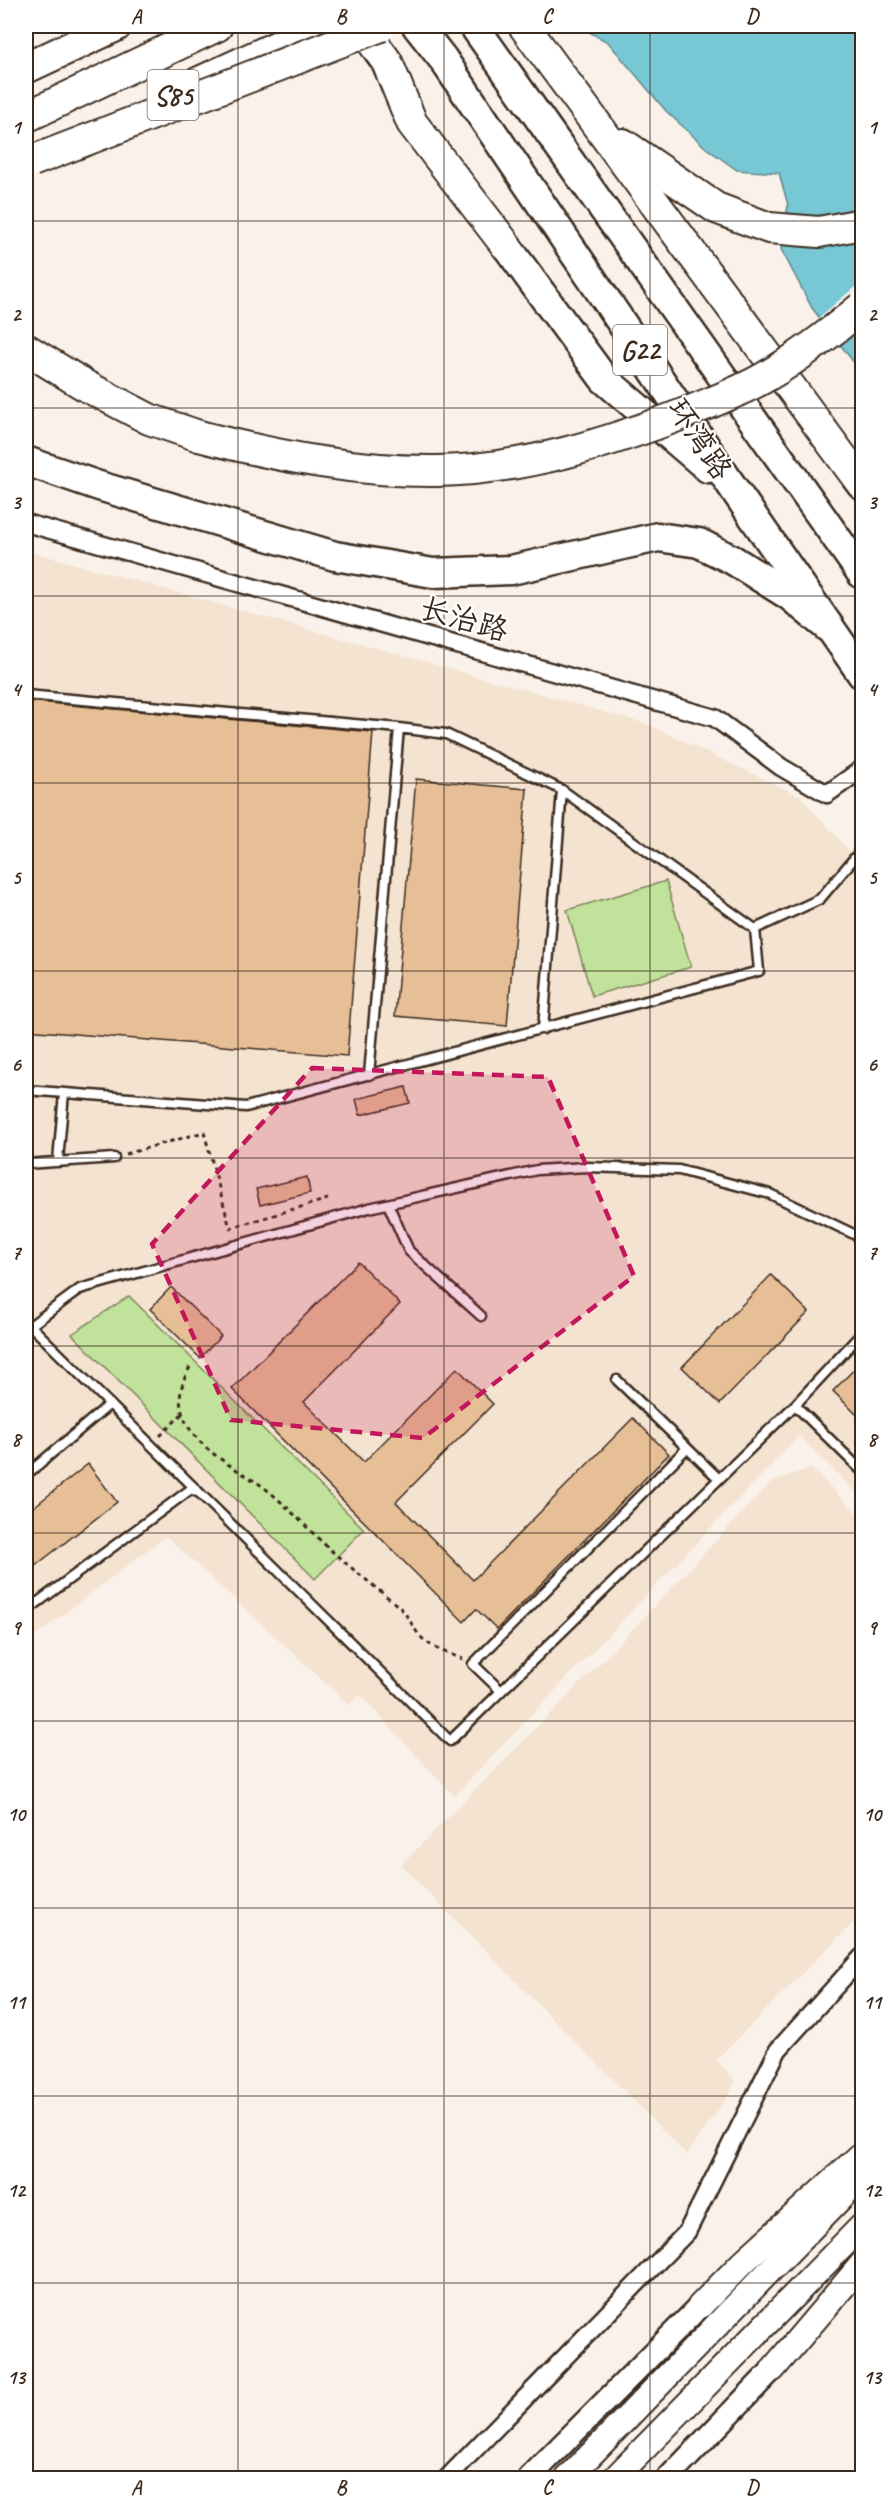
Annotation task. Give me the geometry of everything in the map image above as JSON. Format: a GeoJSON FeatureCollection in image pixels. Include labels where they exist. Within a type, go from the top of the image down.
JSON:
{"type":"FeatureCollection","features":[{"type":"Feature","properties":{"kind":"highway"},"geometry":{"type":"LineString","coordinates":[[26,48],[115,26]]}},
{"type":"Feature","properties":{"kind":"highway"},"geometry":{"type":"LineString","coordinates":[[26,68],[115,26]]}},
{"type":"Feature","properties":{"kind":"highway","name":"S85"},"geometry":{"type":"LineString","coordinates":[[26,117],[217,26]]}},
{"type":"Feature","properties":{"kind":"highway","name":"S85"},"geometry":{"type":"LineString","coordinates":[[29,163],[321,26]]}},
{"type":"Feature","properties":{"kind":"highway"},"geometry":{"type":"LineString","coordinates":[[362,26],[387,62],[412,123],[604,379],[736,492]]}},
{"type":"Feature","properties":{"kind":"highway"},"geometry":{"type":"LineString","coordinates":[[29,163],[381,26]]}},
{"type":"Feature","properties":{"kind":"highway","name":"环湾路"},"geometry":{"type":"LineString","coordinates":[[417,26],[443,59],[862,674]]}},
{"type":"Feature","properties":{"kind":"highway","name":"环湾路"},"geometry":{"type":"LineString","coordinates":[[474,26],[862,574]]}},
{"type":"Feature","properties":{"kind":"highway"},"geometry":{"type":"LineString","coordinates":[[524,26],[668,218],[862,484]]}},
{"type":"Feature","properties":{"kind":"highway"},"geometry":{"type":"LineString","coordinates":[[596,125],[716,208],[769,228],[819,232],[862,224]]}},
{"type":"Feature","properties":{"kind":"highway"},"geometry":{"type":"LineString","coordinates":[[26,349],[86,386],[149,419],[199,436],[263,452],[345,465],[436,471],[502,466],[615,438],[719,400],[766,377],[821,340],[862,307]]}},
{"type":"Feature","properties":{"kind":"highway"},"geometry":{"type":"LineString","coordinates":[[26,460],[99,486],[335,556],[433,573],[511,570],[658,537],[699,543],[734,560],[790,596],[831,630]]}},
{"type":"Feature","properties":{"kind":"main road"},"geometry":{"type":"LineString","coordinates":[[700,2306],[743,2262],[862,2154]]}},
{"type":"Feature","properties":{"kind":"main road"},"geometry":{"type":"LineString","coordinates":[[567,2478],[862,2176]]}},
{"type":"Feature","properties":{"kind":"main road"},"geometry":{"type":"LineString","coordinates":[[615,2478],[862,2226]]}},
{"type":"Feature","properties":{"kind":"main road"},"geometry":{"type":"LineString","coordinates":[[774,2369],[862,2264]]}},
{"type":"Feature","properties":{"kind":"street","name":"长治路"},"geometry":{"type":"LineString","coordinates":[[26,523],[715,718],[781,767],[827,794],[862,769]]}},
{"type":"Feature","properties":{"kind":"street"},"geometry":{"type":"LineString","coordinates":[[447,2478],[687,2232],[778,2050],[862,1957]]}},
{"type":"Feature","properties":{"kind":"street"},"geometry":{"type":"LineString","coordinates":[[529,2478],[700,2306]]}},
{"type":"Feature","properties":{"kind":"street"},"geometry":{"type":"LineString","coordinates":[[668,2478],[774,2369]]}},
{"type":"Feature","properties":{"kind":"lane"},"geometry":{"type":"LineString","coordinates":[[26,695],[446,734],[562,790],[755,929],[759,971],[246,1107],[26,1090]]}},
{"type":"Feature","properties":{"kind":"lane"},"geometry":{"type":"LineString","coordinates":[[369,1075],[399,728]]}},
{"type":"Feature","properties":{"kind":"lane"},"geometry":{"type":"LineString","coordinates":[[543,1029],[562,790]]}},
{"type":"Feature","properties":{"kind":"lane"},"geometry":{"type":"LineString","coordinates":[[755,929],[820,899],[862,849]]}},
{"type":"Feature","properties":{"kind":"lane"},"geometry":{"type":"LineString","coordinates":[[58,1161],[64,1093]]}},
{"type":"Feature","properties":{"kind":"lane"},"geometry":{"type":"LineString","coordinates":[[26,1164],[114,1158]]}},
{"type":"Feature","properties":{"kind":"lane"},"geometry":{"type":"LineString","coordinates":[[862,1238],[770,1194],[679,1170],[586,1167],[537,1170],[388,1204],[80,1289],[28,1327],[110,1404],[450,1740],[795,1404],[862,1333]]}},
{"type":"Feature","properties":{"kind":"lane"},"geometry":{"type":"LineString","coordinates":[[388,1204],[409,1251],[481,1316]]}},
{"type":"Feature","properties":{"kind":"lane"},"geometry":{"type":"LineString","coordinates":[[616,1380],[719,1479]]}},
{"type":"Feature","properties":{"kind":"lane"},"geometry":{"type":"LineString","coordinates":[[26,1475],[110,1404]]}},
{"type":"Feature","properties":{"kind":"lane"},"geometry":{"type":"LineString","coordinates":[[795,1404],[862,1471]]}},
{"type":"Feature","properties":{"kind":"lane"},"geometry":{"type":"LineString","coordinates":[[501,1691],[473,1664],[687,1448]]}},
{"type":"Feature","properties":{"kind":"lane"},"geometry":{"type":"LineString","coordinates":[[26,1611],[191,1489],[202,1496]]}},
{"type":"Feature","properties":{"kind":"path"},"geometry":{"type":"LineString","coordinates":[[114,1158],[204,1132],[230,1228],[328,1199]]}},
{"type":"Feature","properties":{"kind":"path"},"geometry":{"type":"LineString","coordinates":[[190,1366],[180,1391],[179,1402],[182,1414],[190,1429],[212,1453],[261,1486],[294,1512],[312,1532],[400,1607],[421,1638],[431,1646],[473,1664]]}},
{"type":"Feature","properties":{"kind":"path"},"geometry":{"type":"LineString","coordinates":[[151,1445],[182,1414]]}},
{"type":"Feature","properties":{"kind":"highlighted area"},"geometry":{"type":"Polygon","coordinates":[[[312,1068],[548,1077],[634,1276],[423,1438],[231,1420],[152,1244],[312,1068]]]}},
{"type":"Feature","properties":{"kind":"shaded area"},"geometry":{"type":"Polygon","coordinates":[[[26,550],[647,724],[800,796],[862,865],[862,1498],[799,1436],[454,1796],[360,1695],[349,1705],[166,1536],[26,1643],[26,550]]]}},
{"type":"Feature","properties":{"kind":"shaded area"},"geometry":{"type":"Polygon","coordinates":[[[811,1468],[862,1518],[862,1914],[716,2060],[735,2080],[731,2092],[687,2155],[401,1865],[613,1650],[771,1482],[811,1468]]]}},
{"type":"Feature","properties":{"kind":"green space"},"geometry":{"type":"Polygon","coordinates":[[[666,881],[691,967],[592,996],[567,910],[666,881]]]}},
{"type":"Feature","properties":{"kind":"green space"},"geometry":{"type":"Polygon","coordinates":[[[129,1296],[364,1529],[315,1579],[72,1334],[129,1296]]]}},
{"type":"Feature","properties":{"kind":"water"},"geometry":{"type":"Polygon","coordinates":[[[578,26],[862,26],[862,373],[812,308],[781,249],[788,205],[779,173],[737,170],[706,148],[666,111],[608,42],[578,26]]]}},
{"type":"Feature","properties":{"kind":"pier"},"geometry":{"type":"Polygon","coordinates":[[[862,281],[862,326],[837,345],[817,319],[862,281]]]}},
{"type":"Feature","properties":{"kind":"building"},"geometry":{"type":"Polygon","coordinates":[[[26,701],[373,732],[347,1056],[26,1030],[26,701]]]}},
{"type":"Feature","properties":{"kind":"building"},"geometry":{"type":"Polygon","coordinates":[[[416,779],[527,789],[507,1026],[395,1016],[416,779]]]}},
{"type":"Feature","properties":{"kind":"building"},"geometry":{"type":"Polygon","coordinates":[[[406,1087],[410,1103],[360,1115],[356,1099],[406,1087]]]}},
{"type":"Feature","properties":{"kind":"building"},"geometry":{"type":"Polygon","coordinates":[[[307,1177],[310,1193],[260,1205],[256,1189],[307,1177]]]}},
{"type":"Feature","properties":{"kind":"building"},"geometry":{"type":"Polygon","coordinates":[[[358,1262],[400,1304],[304,1402],[364,1462],[457,1368],[493,1404],[396,1502],[473,1580],[633,1418],[669,1454],[497,1629],[476,1609],[464,1622],[232,1389],[358,1262]]]}},
{"type":"Feature","properties":{"kind":"building"},"geometry":{"type":"Polygon","coordinates":[[[771,1275],[809,1312],[720,1404],[682,1367],[771,1275]]]}},
{"type":"Feature","properties":{"kind":"building"},"geometry":{"type":"Polygon","coordinates":[[[171,1287],[221,1336],[200,1358],[150,1309],[171,1287]]]}},
{"type":"Feature","properties":{"kind":"building"},"geometry":{"type":"Polygon","coordinates":[[[862,1361],[862,1420],[833,1391],[862,1361]]]}},
{"type":"Feature","properties":{"kind":"building"},"geometry":{"type":"Polygon","coordinates":[[[88,1464],[117,1502],[26,1573],[26,1513],[88,1464]]]}}]}
